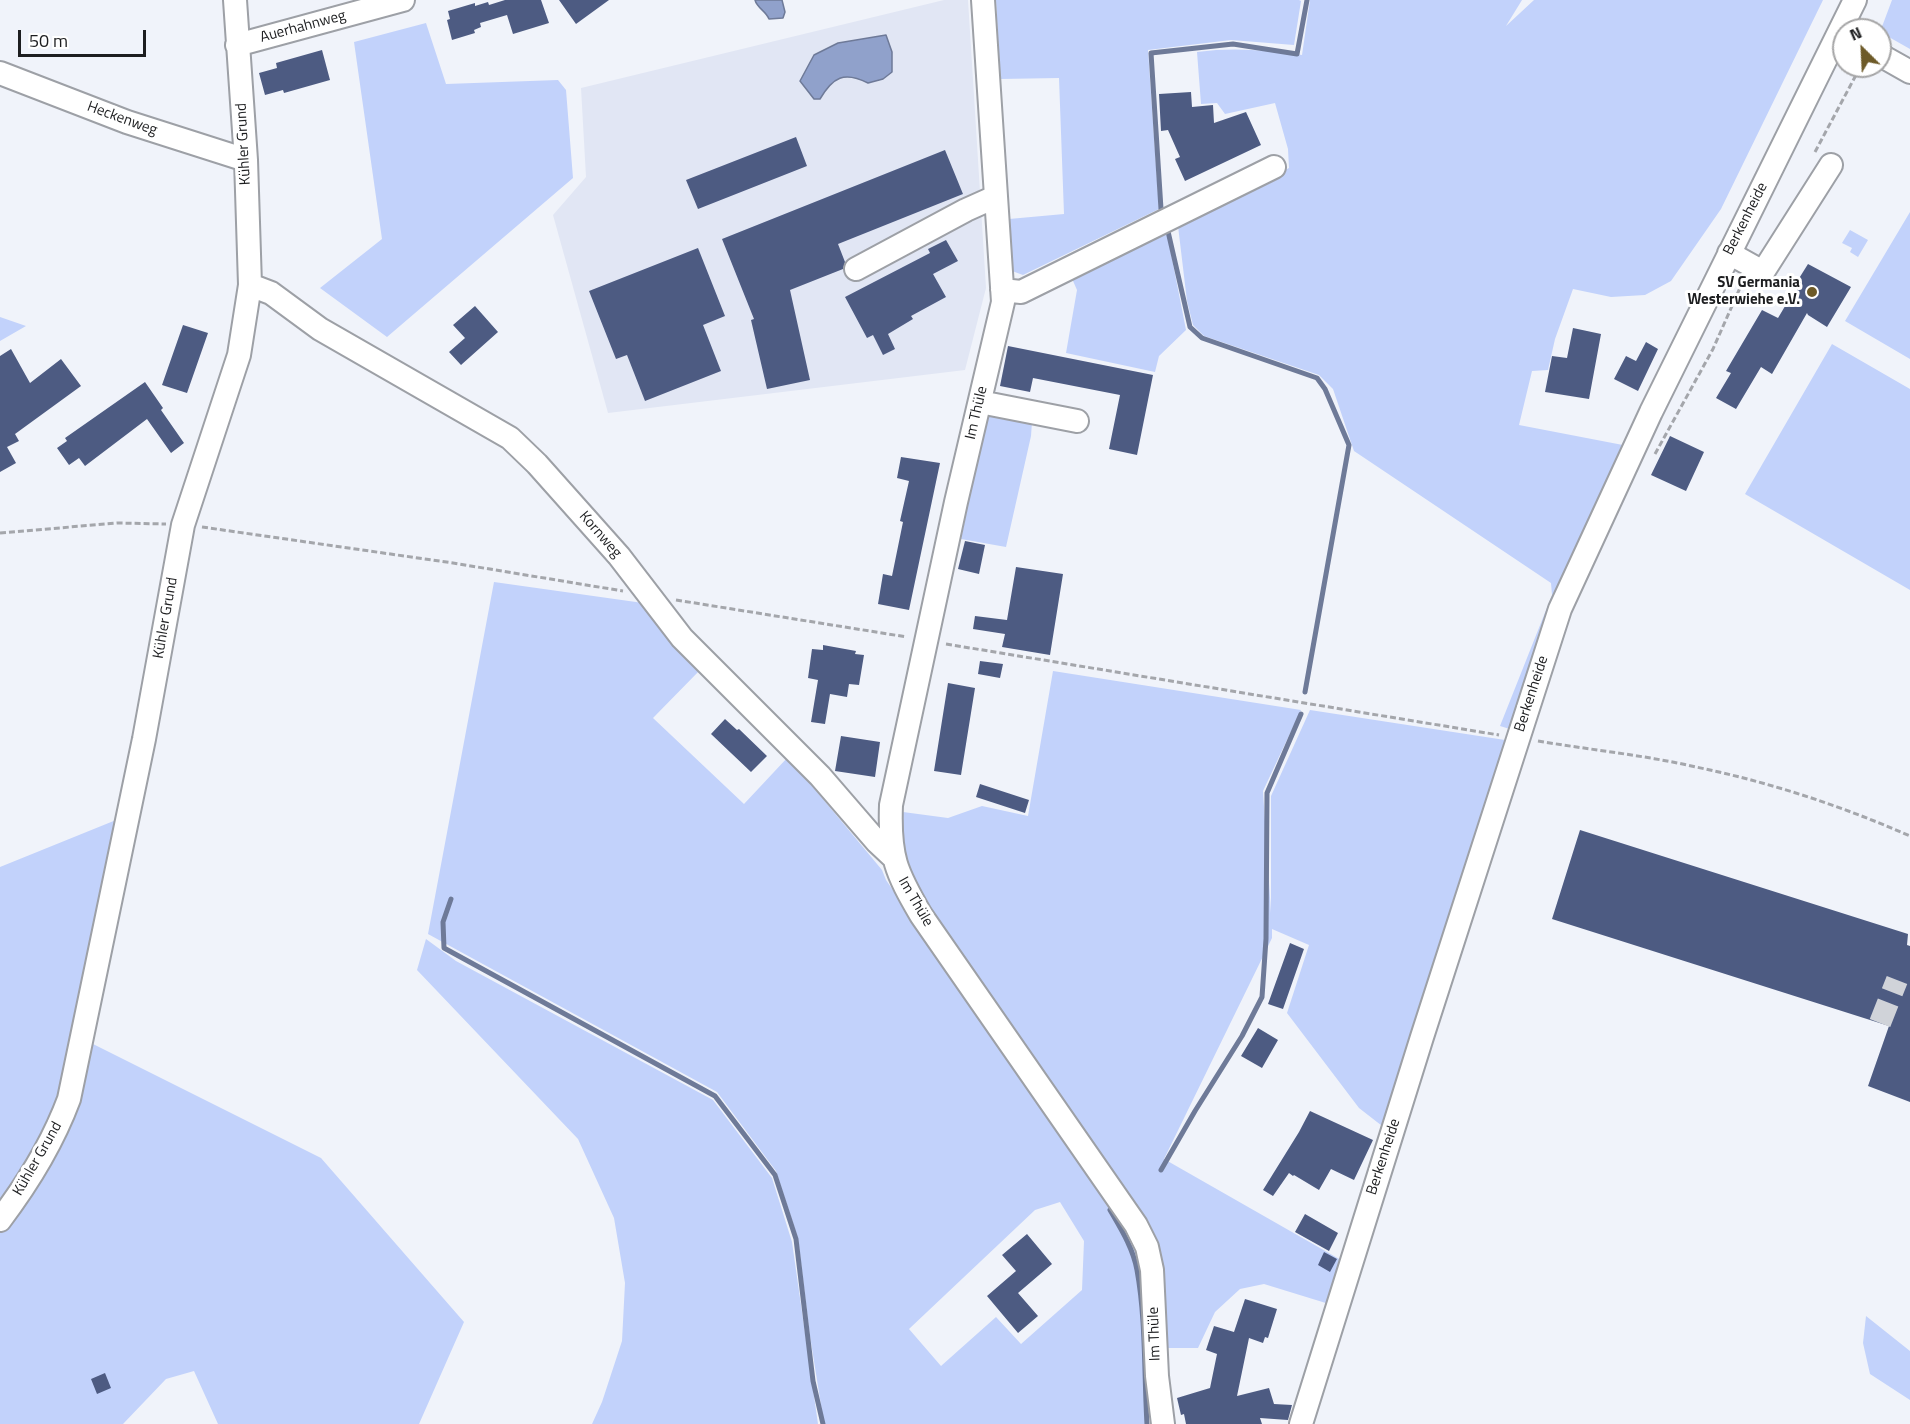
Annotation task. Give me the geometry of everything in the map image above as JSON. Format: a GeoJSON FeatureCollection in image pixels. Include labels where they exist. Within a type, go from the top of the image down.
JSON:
{"type":"FeatureCollection","features":[{"type":"Feature","properties":{"kind":"street","name":"Kühler Grund"},"geometry":{"type":"LineString","coordinates":[[0,1220],[15,1200],[57,1130],[69,1099],[144,739],[183,525],[239,355],[250,285],[246,160],[235,0]]}},
{"type":"Feature","properties":{"kind":"street","name":"Auerhahnweg"},"geometry":{"type":"LineString","coordinates":[[237,45],[331,9],[403,0]]}},
{"type":"Feature","properties":{"kind":"street","name":"Im Thüle"},"geometry":{"type":"LineString","coordinates":[[983,0],[1003,302],[956,502],[891,806],[890,833],[893,857],[901,880],[921,915],[1136,1225],[1147,1247],[1152,1270],[1156,1376],[1162,1424]]}},
{"type":"Feature","properties":{"kind":"street","name":"Berkenheide"},"geometry":{"type":"LineString","coordinates":[[1848,18],[1855,0]]}},
{"type":"Feature","properties":{"kind":"street","name":"Berkenheide"},"geometry":{"type":"LineString","coordinates":[[1301,1424],[1560,609],[1651,412],[1729,253],[1832,53]]}},
{"type":"Feature","properties":{"kind":"street"},"geometry":{"type":"LineString","coordinates":[[1892,62],[1910,72]]}},
{"type":"Feature","properties":{"kind":"street","name":"Heckenweg"},"geometry":{"type":"LineString","coordinates":[[0,73],[127,123],[246,160]]}},
{"type":"Feature","properties":{"kind":"street"},"geometry":{"type":"LineString","coordinates":[[1729,253],[1763,272],[1821,163]]}},
{"type":"Feature","properties":{"kind":"street"},"geometry":{"type":"LineString","coordinates":[[1002,290],[1021,292],[1274,166]]}},
{"type":"Feature","properties":{"kind":"street"},"geometry":{"type":"LineString","coordinates":[[856,269],[995,197]]}},
{"type":"Feature","properties":{"kind":"street","name":"Kornweg"},"geometry":{"type":"LineString","coordinates":[[250,285],[271,293],[330,335],[510,438],[537,464],[604,539],[682,638],[820,776],[877,842],[893,857]]}},
{"type":"Feature","properties":{"kind":"street"},"geometry":{"type":"LineString","coordinates":[[980,402],[1077,421]]}},
{"type":"Feature","properties":{"kind":"path"},"geometry":{"type":"LineString","coordinates":[[1821,163],[1855,78]]}},
{"type":"Feature","properties":{"kind":"path"},"geometry":{"type":"LineString","coordinates":[[1652,461],[1713,349],[1751,265]]}},
{"type":"Feature","properties":{"kind":"path"},"geometry":{"type":"LineString","coordinates":[[0,533],[117,523],[183,525],[453,563],[1696,767],[1788,791],[1878,822],[1910,836]]}},
{"type":"Feature","properties":{"kind":"shaded area"},"geometry":{"type":"Polygon","coordinates":[[[755,0],[782,0],[785,12],[783,18],[769,19],[755,0]]]}},
{"type":"Feature","properties":{"kind":"shaded area"},"geometry":{"type":"Polygon","coordinates":[[[944,0],[968,0],[986,288],[965,370],[608,413],[553,215],[586,177],[581,88],[944,0]]]}},
{"type":"Feature","properties":{"kind":"shaded area"},"geometry":{"type":"Polygon","coordinates":[[[996,0],[1301,1],[1294,45],[1231,40],[1148,50],[1159,209],[1023,275],[1012,271],[1009,219],[1064,214],[1059,78],[1000,79],[996,0]]]}},
{"type":"Feature","properties":{"kind":"shaded area"},"geometry":{"type":"Polygon","coordinates":[[[1310,0],[1522,0],[1506,26],[1534,0],[1823,0],[1721,209],[1671,281],[1645,295],[1611,297],[1573,289],[1555,339],[1548,370],[1532,371],[1519,425],[1628,446],[1513,730],[1500,726],[1552,595],[1551,583],[1354,451],[1333,389],[1319,375],[1204,336],[1193,325],[1187,301],[1178,226],[1289,168],[1288,149],[1275,103],[1225,114],[1217,103],[1201,104],[1197,52],[1250,50],[1302,55],[1310,0]]]}},
{"type":"Feature","properties":{"kind":"shaded area"},"geometry":{"type":"Polygon","coordinates":[[[1892,0],[1910,0],[1910,49],[1892,39],[1892,18],[1885,18],[1892,0]]]}},
{"type":"Feature","properties":{"kind":"shaded area"},"geometry":{"type":"Polygon","coordinates":[[[426,23],[446,84],[558,80],[566,90],[573,178],[387,337],[320,288],[382,239],[354,42],[426,23]]]}},
{"type":"Feature","properties":{"kind":"shaded area"},"geometry":{"type":"Polygon","coordinates":[[[886,35],[892,52],[892,72],[883,79],[868,83],[852,77],[840,78],[820,99],[814,99],[800,81],[814,55],[838,43],[886,35]]]}},
{"type":"Feature","properties":{"kind":"shaded area"},"geometry":{"type":"Polygon","coordinates":[[[1910,212],[1910,359],[1845,321],[1910,212]]]}},
{"type":"Feature","properties":{"kind":"shaded area"},"geometry":{"type":"Polygon","coordinates":[[[1166,228],[1186,330],[1159,356],[1155,372],[1066,353],[1077,290],[1070,274],[1166,228]]]}},
{"type":"Feature","properties":{"kind":"shaded area"},"geometry":{"type":"Polygon","coordinates":[[[1850,230],[1868,240],[1858,257],[1850,252],[1852,248],[1842,243],[1850,230]]]}},
{"type":"Feature","properties":{"kind":"shaded area"},"geometry":{"type":"Polygon","coordinates":[[[0,317],[26,326],[0,341],[0,317]]]}},
{"type":"Feature","properties":{"kind":"shaded area"},"geometry":{"type":"Polygon","coordinates":[[[1832,344],[1910,389],[1910,590],[1745,494],[1832,344]]]}},
{"type":"Feature","properties":{"kind":"shaded area"},"geometry":{"type":"Polygon","coordinates":[[[986,416],[1032,422],[1031,436],[1006,547],[961,539],[986,416]]]}},
{"type":"Feature","properties":{"kind":"shaded area"},"geometry":{"type":"Polygon","coordinates":[[[494,582],[643,603],[701,669],[653,718],[744,804],[788,757],[882,870],[886,880],[1090,1179],[1118,1214],[1139,1254],[1144,1291],[1148,1424],[824,1424],[798,1238],[776,1171],[717,1092],[428,934],[494,582]],[[1060,1202],[1035,1210],[909,1329],[941,1366],[996,1317],[1021,1344],[1082,1290],[1084,1241],[1060,1202]]]}},
{"type":"Feature","properties":{"kind":"shaded area"},"geometry":{"type":"Polygon","coordinates":[[[1053,671],[1301,710],[1263,791],[1271,913],[1271,796],[1310,710],[1505,740],[1509,747],[1386,1129],[1359,1108],[1287,1013],[1309,945],[1272,929],[1272,938],[1164,1159],[1341,1260],[1329,1304],[1264,1284],[1240,1289],[1215,1312],[1198,1348],[1164,1348],[1133,1203],[919,890],[903,853],[901,835],[903,812],[948,818],[982,806],[1028,816],[1053,671]]]}},
{"type":"Feature","properties":{"kind":"shaded area"},"geometry":{"type":"Polygon","coordinates":[[[121,818],[93,1044],[321,1158],[464,1322],[419,1424],[218,1424],[194,1371],[166,1379],[123,1424],[0,1424],[0,867],[121,818]]]}},
{"type":"Feature","properties":{"kind":"shaded area"},"geometry":{"type":"Polygon","coordinates":[[[426,939],[456,961],[713,1100],[772,1178],[792,1242],[818,1424],[592,1424],[602,1402],[622,1341],[625,1283],[614,1218],[578,1139],[417,970],[426,939]]]}},
{"type":"Feature","properties":{"kind":"shaded area"},"geometry":{"type":"Polygon","coordinates":[[[1866,1316],[1910,1351],[1910,1400],[1870,1374],[1863,1343],[1866,1316]]]}},
{"type":"Feature","properties":{"kind":"building"},"geometry":{"type":"Polygon","coordinates":[[[505,0],[541,0],[549,23],[513,34],[507,15],[480,23],[481,27],[474,30],[475,33],[452,40],[447,20],[450,19],[448,11],[475,3],[475,6],[488,2],[489,5],[505,0]]]}},
{"type":"Feature","properties":{"kind":"building"},"geometry":{"type":"Polygon","coordinates":[[[559,0],[609,0],[576,24],[559,0]]]}},
{"type":"Feature","properties":{"kind":"building"},"geometry":{"type":"Polygon","coordinates":[[[322,50],[330,80],[284,93],[283,90],[265,95],[259,73],[277,68],[276,63],[322,50]]]}},
{"type":"Feature","properties":{"kind":"building"},"geometry":{"type":"Polygon","coordinates":[[[1191,92],[1192,107],[1213,105],[1214,123],[1246,112],[1261,145],[1185,181],[1175,159],[1180,157],[1168,130],[1161,131],[1159,94],[1191,92]]]}},
{"type":"Feature","properties":{"kind":"building"},"geometry":{"type":"Polygon","coordinates":[[[796,137],[807,166],[698,209],[686,180],[796,137]]]}},
{"type":"Feature","properties":{"kind":"building"},"geometry":{"type":"Polygon","coordinates":[[[945,150],[963,194],[838,244],[845,262],[843,269],[790,290],[810,380],[767,389],[751,320],[754,319],[722,239],[945,150]]]}},
{"type":"Feature","properties":{"kind":"building"},"geometry":{"type":"Polygon","coordinates":[[[946,240],[958,261],[933,274],[946,297],[911,316],[913,319],[888,334],[895,349],[883,355],[873,335],[867,338],[845,297],[930,253],[928,249],[946,240]]]}},
{"type":"Feature","properties":{"kind":"building"},"geometry":{"type":"Polygon","coordinates":[[[698,248],[725,316],[703,325],[721,371],[645,401],[627,355],[616,359],[589,291],[698,248]]]}},
{"type":"Feature","properties":{"kind":"building"},"geometry":{"type":"Polygon","coordinates":[[[1808,264],[1851,287],[1827,327],[1807,313],[1772,374],[1761,367],[1736,409],[1716,398],[1731,373],[1726,371],[1762,310],[1778,318],[1808,264]]]}},
{"type":"Feature","properties":{"kind":"building"},"geometry":{"type":"Polygon","coordinates":[[[475,306],[498,332],[461,365],[449,352],[465,338],[453,325],[475,306]]]}},
{"type":"Feature","properties":{"kind":"building"},"geometry":{"type":"Polygon","coordinates":[[[183,325],[208,333],[187,393],[162,385],[183,325]]]}},
{"type":"Feature","properties":{"kind":"building"},"geometry":{"type":"Polygon","coordinates":[[[1573,328],[1601,334],[1589,399],[1545,392],[1552,356],[1567,358],[1573,328]]]}},
{"type":"Feature","properties":{"kind":"building"},"geometry":{"type":"Polygon","coordinates":[[[1646,342],[1658,349],[1638,391],[1614,379],[1626,356],[1636,361],[1646,342]]]}},
{"type":"Feature","properties":{"kind":"building"},"geometry":{"type":"Polygon","coordinates":[[[1008,346],[1153,375],[1137,455],[1109,449],[1120,395],[1033,378],[1030,392],[1000,386],[1008,346]]]}},
{"type":"Feature","properties":{"kind":"building"},"geometry":{"type":"Polygon","coordinates":[[[11,349],[30,383],[61,359],[81,386],[15,434],[19,441],[7,447],[16,463],[0,472],[0,356],[11,349]]]}},
{"type":"Feature","properties":{"kind":"building"},"geometry":{"type":"Polygon","coordinates":[[[145,382],[184,443],[171,453],[147,419],[85,466],[79,458],[69,465],[57,448],[67,441],[65,438],[145,382]]]}},
{"type":"Feature","properties":{"kind":"building"},"geometry":{"type":"Polygon","coordinates":[[[1670,436],[1704,452],[1686,491],[1651,475],[1670,436]]]}},
{"type":"Feature","properties":{"kind":"building"},"geometry":{"type":"Polygon","coordinates":[[[901,457],[940,463],[909,610],[878,604],[883,574],[892,576],[903,522],[900,521],[909,481],[897,478],[901,457]]]}},
{"type":"Feature","properties":{"kind":"building"},"geometry":{"type":"Polygon","coordinates":[[[965,541],[985,545],[979,574],[958,569],[965,541]]]}},
{"type":"Feature","properties":{"kind":"building"},"geometry":{"type":"Polygon","coordinates":[[[1016,567],[1063,574],[1050,655],[1002,647],[1005,634],[973,629],[975,616],[1007,620],[1016,567]]]}},
{"type":"Feature","properties":{"kind":"building"},"geometry":{"type":"Polygon","coordinates":[[[823,645],[856,651],[855,654],[864,655],[859,685],[849,684],[847,697],[830,694],[825,724],[811,722],[818,680],[808,678],[812,649],[823,650],[823,645]]]}},
{"type":"Feature","properties":{"kind":"building"},"geometry":{"type":"Polygon","coordinates":[[[980,661],[1003,664],[1000,678],[978,674],[980,661]]]}},
{"type":"Feature","properties":{"kind":"building"},"geometry":{"type":"Polygon","coordinates":[[[948,683],[975,688],[961,775],[934,771],[948,683]]]}},
{"type":"Feature","properties":{"kind":"building"},"geometry":{"type":"Polygon","coordinates":[[[725,719],[767,756],[751,772],[711,734],[725,719]]]}},
{"type":"Feature","properties":{"kind":"building"},"geometry":{"type":"Polygon","coordinates":[[[841,736],[880,742],[875,777],[835,771],[841,736]]]}},
{"type":"Feature","properties":{"kind":"building"},"geometry":{"type":"Polygon","coordinates":[[[980,784],[1029,800],[1025,813],[976,797],[980,784]]]}},
{"type":"Feature","properties":{"kind":"building"},"geometry":{"type":"Polygon","coordinates":[[[1580,830],[1908,934],[1907,945],[1910,946],[1910,1102],[1868,1086],[1889,1026],[1552,919],[1580,830]]]}},
{"type":"Feature","properties":{"kind":"building"},"geometry":{"type":"Polygon","coordinates":[[[1290,943],[1304,949],[1283,1009],[1268,1004],[1290,943]]]}},
{"type":"Feature","properties":{"kind":"building"},"geometry":{"type":"Polygon","coordinates":[[[1258,1028],[1278,1040],[1262,1068],[1241,1056],[1258,1028]]]}},
{"type":"Feature","properties":{"kind":"building"},"geometry":{"type":"Polygon","coordinates":[[[1310,1111],[1373,1140],[1354,1180],[1331,1169],[1319,1190],[1289,1173],[1273,1196],[1263,1190],[1310,1111]]]}},
{"type":"Feature","properties":{"kind":"building"},"geometry":{"type":"Polygon","coordinates":[[[1305,1214],[1338,1233],[1329,1251],[1295,1232],[1305,1214]]]}},
{"type":"Feature","properties":{"kind":"building"},"geometry":{"type":"Polygon","coordinates":[[[1027,1234],[1052,1264],[1018,1293],[1038,1316],[1018,1333],[987,1296],[1016,1271],[1002,1255],[1027,1234]]]}},
{"type":"Feature","properties":{"kind":"building"},"geometry":{"type":"Polygon","coordinates":[[[1324,1252],[1337,1259],[1330,1272],[1318,1265],[1324,1252]]]}},
{"type":"Feature","properties":{"kind":"building"},"geometry":{"type":"Polygon","coordinates":[[[1245,1299],[1277,1309],[1268,1338],[1265,1337],[1263,1343],[1249,1338],[1237,1396],[1269,1388],[1274,1404],[1292,1405],[1288,1420],[1260,1418],[1262,1424],[1186,1424],[1177,1398],[1210,1388],[1217,1354],[1206,1350],[1214,1326],[1234,1332],[1245,1299]]]}},
{"type":"Feature","properties":{"kind":"building"},"geometry":{"type":"Polygon","coordinates":[[[105,1373],[111,1388],[97,1394],[91,1379],[105,1373]]]}},
{"type":"Feature","properties":{"kind":"waterway"},"geometry":{"type":"LineString","coordinates":[[1161,209],[1151,53],[1233,44],[1297,54],[1307,0]]}},
{"type":"Feature","properties":{"kind":"waterway"},"geometry":{"type":"LineString","coordinates":[[1167,227],[1190,327],[1202,338],[1317,378],[1325,389],[1349,445],[1305,692]]}},
{"type":"Feature","properties":{"kind":"waterway"},"geometry":{"type":"LineString","coordinates":[[1161,1170],[1242,1036],[1262,997],[1266,939],[1267,793],[1301,714]]}},
{"type":"Feature","properties":{"kind":"waterway"},"geometry":{"type":"LineString","coordinates":[[451,899],[443,922],[444,948],[715,1096],[775,1175],[796,1239],[813,1381],[823,1424]]}},
{"type":"Feature","properties":{"kind":"waterway"},"geometry":{"type":"LineString","coordinates":[[1110,1210],[1130,1246],[1137,1270],[1143,1327],[1147,1424]]}},
{"type":"Feature","properties":{"kind":"tunnel"},"geometry":{"type":"LineString","coordinates":[[1880,1023],[1897,980]]}},
{"type":"Feature","properties":{"kind":"place","name":"SV Germania Westerwiehe e.V."},"geometry":{"type":"Point","coordinates":[1812,292]}}]}
